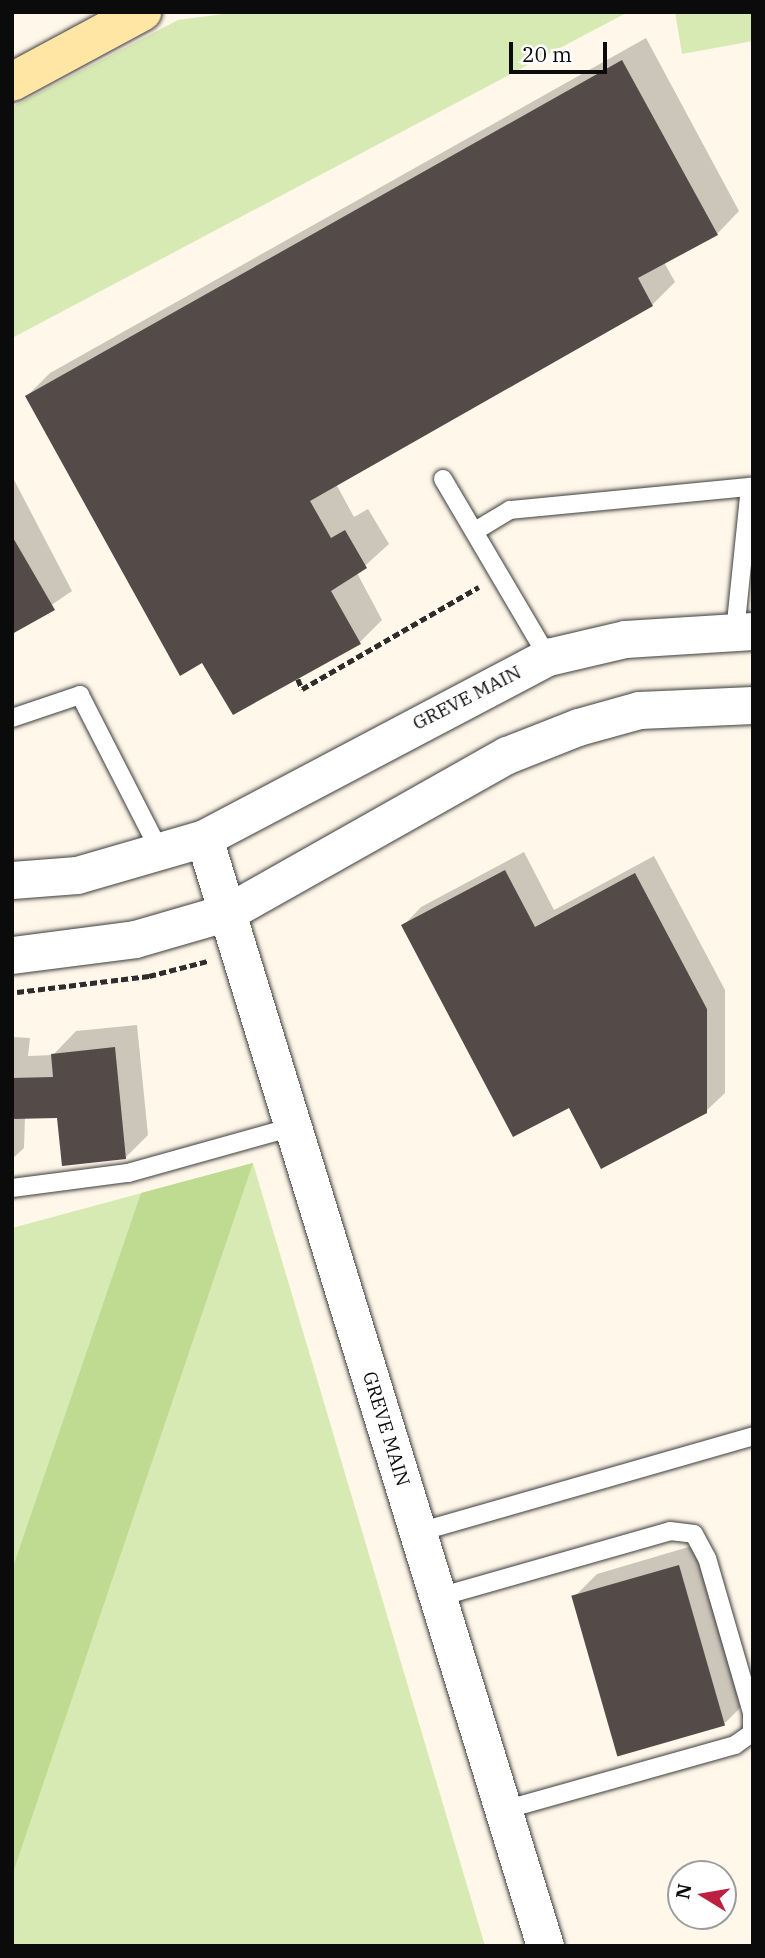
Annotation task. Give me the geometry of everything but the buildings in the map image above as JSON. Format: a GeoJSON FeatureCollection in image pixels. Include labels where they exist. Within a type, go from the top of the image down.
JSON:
{"type":"FeatureCollection","features":[{"type":"Feature","properties":{"kind":"main road"},"geometry":{"type":"LineString","coordinates":[[12,82],[142,12]]}},
{"type":"Feature","properties":{"kind":"street","name":"GREVE MAIN"},"geometry":{"type":"LineString","coordinates":[[12,880],[78,875],[162,855],[204,838],[548,657],[625,639],[744,631]]}},
{"type":"Feature","properties":{"kind":"street"},"geometry":{"type":"LineString","coordinates":[[12,955],[135,939],[228,912],[507,755],[578,727],[639,710],[753,705]]}},
{"type":"Feature","properties":{"kind":"street","name":"GREVE MAIN"},"geometry":{"type":"LineString","coordinates":[[204,838],[544,1946]]}},
{"type":"Feature","properties":{"kind":"lane"},"geometry":{"type":"LineString","coordinates":[[443,479],[548,657]]}},
{"type":"Feature","properties":{"kind":"lane"},"geometry":{"type":"LineString","coordinates":[[475,531],[510,510],[750,487],[744,631]]}},
{"type":"Feature","properties":{"kind":"lane"},"geometry":{"type":"LineString","coordinates":[[12,718],[80,695],[162,855]]}},
{"type":"Feature","properties":{"kind":"lane"},"geometry":{"type":"LineString","coordinates":[[12,1188],[128,1172],[293,1127]]}},
{"type":"Feature","properties":{"kind":"lane"},"geometry":{"type":"LineString","coordinates":[[419,1532],[753,1436]]}},
{"type":"Feature","properties":{"kind":"lane"},"geometry":{"type":"LineString","coordinates":[[439,1597],[670,1531],[694,1534],[708,1558],[752,1713],[752,1733],[735,1745],[504,1810]]}},
{"type":"Feature","properties":{"kind":"path"},"geometry":{"type":"LineString","coordinates":[[298,680],[302,690],[501,575]]}},
{"type":"Feature","properties":{"kind":"green space"},"geometry":{"type":"Polygon","coordinates":[[[238,12],[628,12],[12,338],[12,107],[178,20],[238,12]]]}},
{"type":"Feature","properties":{"kind":"green space"},"geometry":{"type":"Polygon","coordinates":[[[675,12],[753,12],[753,41],[682,54],[675,12]]]}},
{"type":"Feature","properties":{"kind":"green space"},"geometry":{"type":"Polygon","coordinates":[[[253,1163],[485,1946],[12,1946],[12,1228],[253,1163]]]}},
{"type":"Feature","properties":{"kind":"green space"},"geometry":{"type":"Polygon","coordinates":[[[253,1163],[12,1876],[12,1570],[141,1193],[253,1163]]]}}]}
